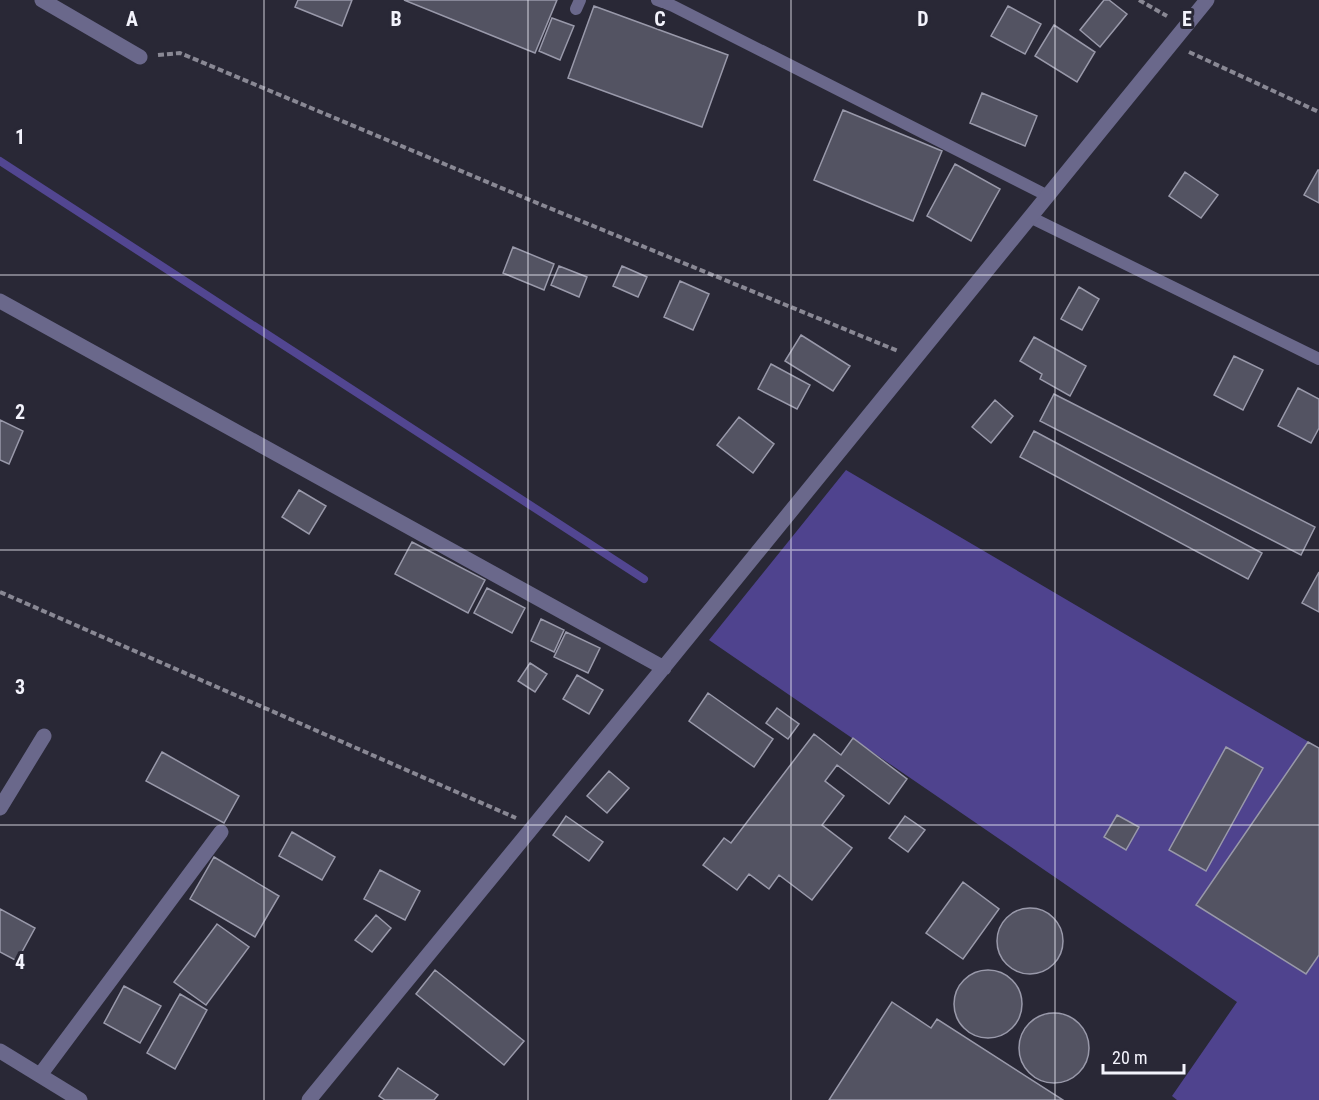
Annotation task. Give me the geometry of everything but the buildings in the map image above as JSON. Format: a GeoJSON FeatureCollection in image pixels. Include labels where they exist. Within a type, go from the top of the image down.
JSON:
{"type":"FeatureCollection","features":[{"type":"Feature","properties":{"kind":"street"},"geometry":{"type":"LineString","coordinates":[[42,0],[140,57]]}},
{"type":"Feature","properties":{"kind":"street"},"geometry":{"type":"LineString","coordinates":[[309,1100],[918,359],[1030,217],[1207,0]]}},
{"type":"Feature","properties":{"kind":"street"},"geometry":{"type":"LineString","coordinates":[[0,302],[664,668]]}},
{"type":"Feature","properties":{"kind":"street"},"geometry":{"type":"LineString","coordinates":[[0,808],[44,736]]}},
{"type":"Feature","properties":{"kind":"street"},"geometry":{"type":"LineString","coordinates":[[40,1075],[221,832]]}},
{"type":"Feature","properties":{"kind":"street"},"geometry":{"type":"LineString","coordinates":[[0,1051],[80,1100]]}},
{"type":"Feature","properties":{"kind":"lane"},"geometry":{"type":"LineString","coordinates":[[657,0],[673,6],[1048,196]]}},
{"type":"Feature","properties":{"kind":"lane"},"geometry":{"type":"LineString","coordinates":[[1030,217],[1319,359]]}},
{"type":"Feature","properties":{"kind":"path"},"geometry":{"type":"LineString","coordinates":[[1139,0],[1186,26]]}},
{"type":"Feature","properties":{"kind":"path"},"geometry":{"type":"LineString","coordinates":[[1172,44],[1319,112]]}},
{"type":"Feature","properties":{"kind":"path"},"geometry":{"type":"LineString","coordinates":[[140,57],[180,53],[918,359]]}},
{"type":"Feature","properties":{"kind":"path"},"geometry":{"type":"LineString","coordinates":[[0,592],[534,826]]}},
{"type":"Feature","properties":{"kind":"shaded area"},"geometry":{"type":"Polygon","coordinates":[[[846,470],[1319,748],[1319,1100],[1177,1100],[1172,1096],[1237,1002],[709,640],[846,470]]]}},
{"type":"Feature","properties":{"kind":"waterway"},"geometry":{"type":"LineString","coordinates":[[0,161],[644,579]]}}]}
